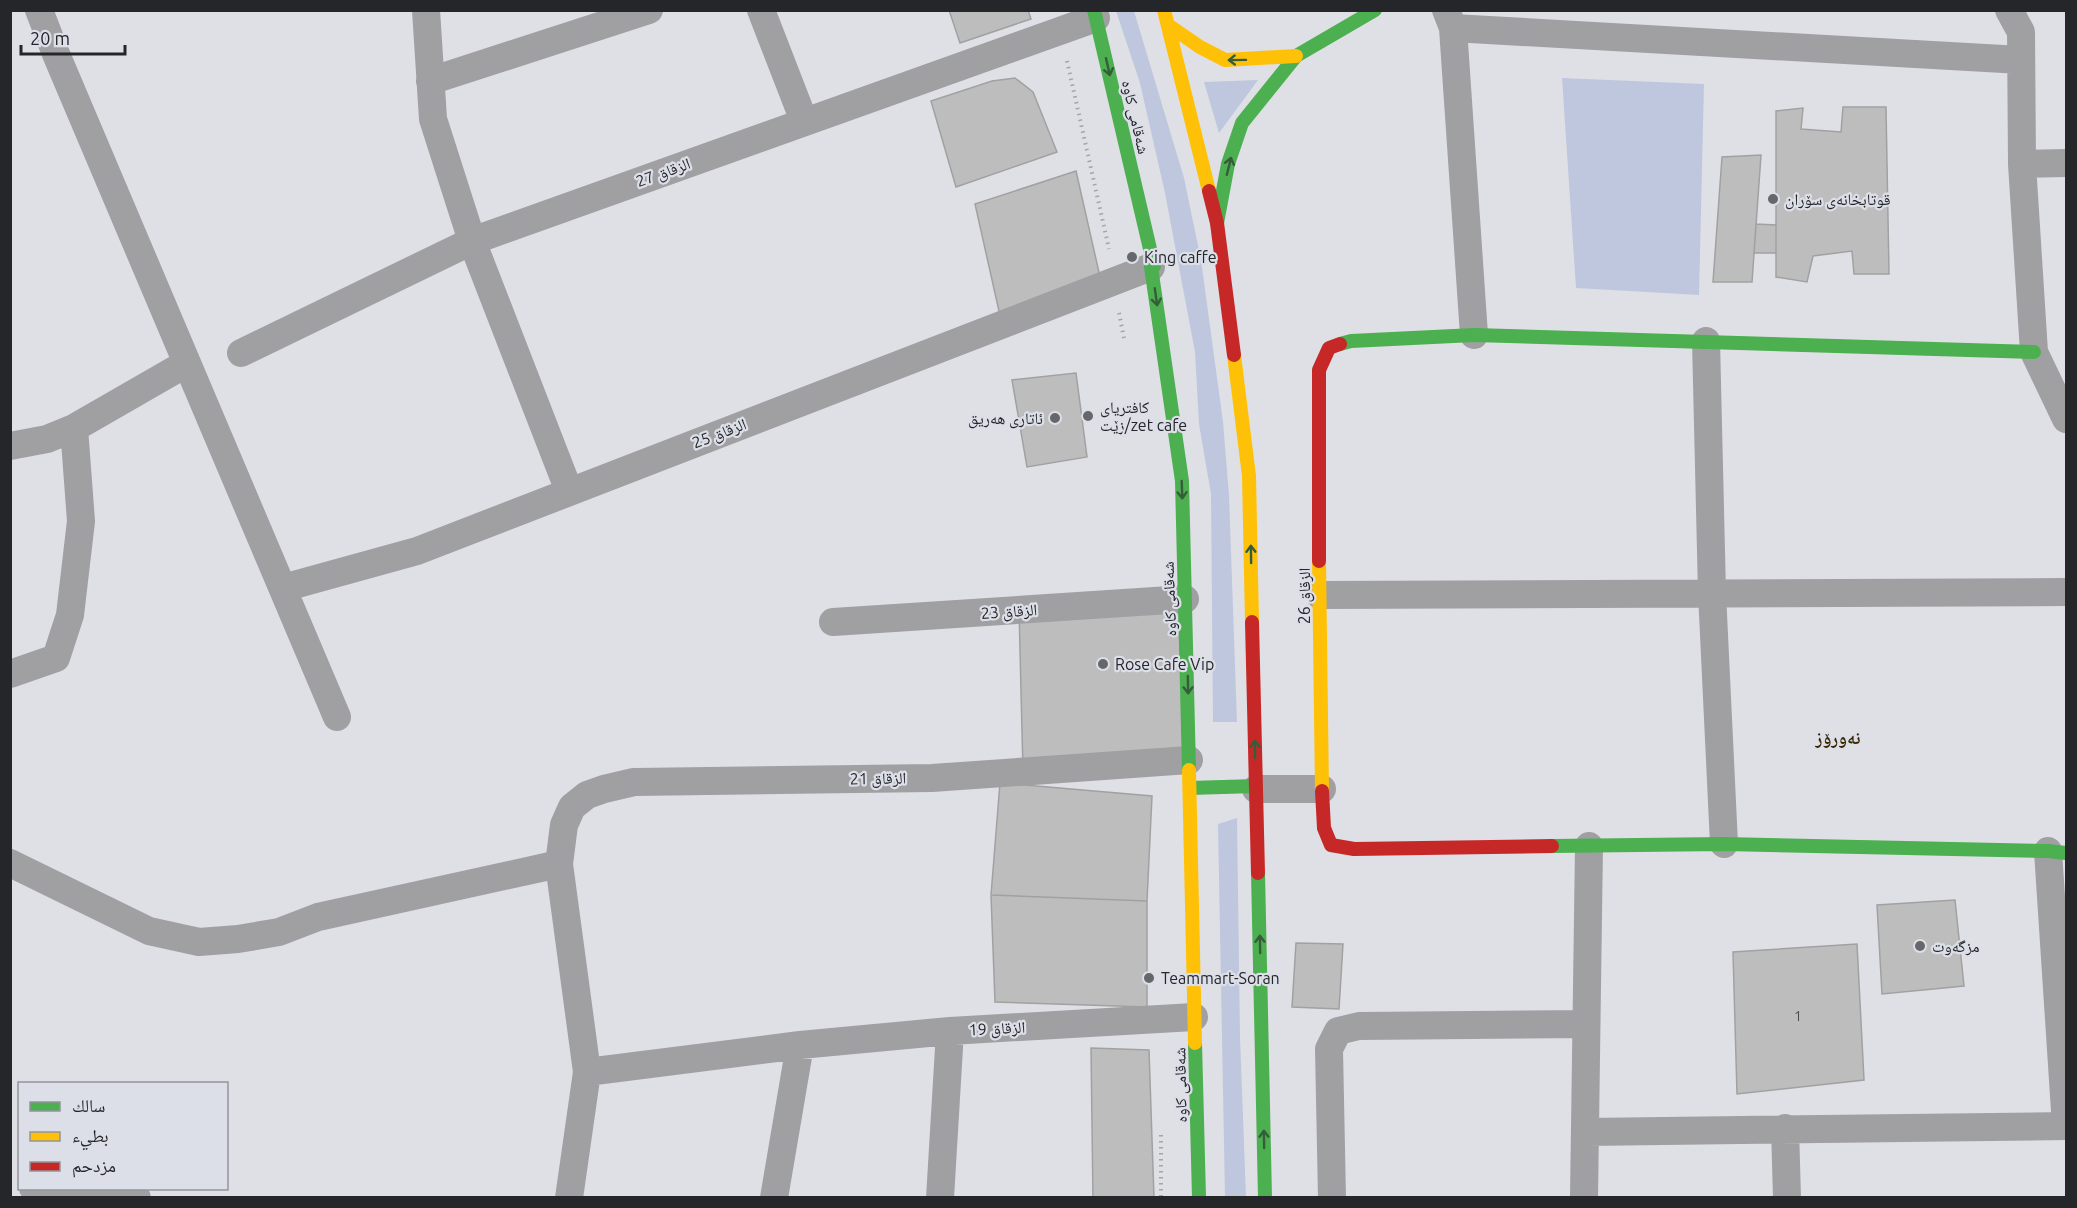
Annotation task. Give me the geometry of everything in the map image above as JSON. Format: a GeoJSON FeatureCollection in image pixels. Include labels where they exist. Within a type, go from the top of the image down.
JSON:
{"type":"FeatureCollection","features":[{"type":"Feature","properties":{"kind":"main road"},"geometry":{"type":"LineString","coordinates":[[1164,10],[1217,223],[1249,476],[1265,1197]]}},
{"type":"Feature","properties":{"kind":"main road"},"geometry":{"type":"LineString","coordinates":[[1217,223],[1228,164],[1242,123],[1296,56],[1375,10]]}},
{"type":"Feature","properties":{"kind":"main road","name":"شەقامی کاوە"},"geometry":{"type":"LineString","coordinates":[[1095,14],[1154,266],[1151,267],[1182,481],[1199,1197]]}},
{"type":"Feature","properties":{"kind":"main road"},"geometry":{"type":"LineString","coordinates":[[1168,25],[1200,47],[1225,60],[1296,56]]}},
{"type":"Feature","properties":{"kind":"main road"},"geometry":{"type":"LineString","coordinates":[[1474,335],[1706,340],[2034,352]]}},
{"type":"Feature","properties":{"kind":"main road","name":"الزقاق 26"},"geometry":{"type":"LineString","coordinates":[[1474,335],[1351,341],[1329,348],[1318,370],[1320,767],[1324,828],[1331,845],[1354,849],[1589,846]]}},
{"type":"Feature","properties":{"kind":"main road"},"geometry":{"type":"LineString","coordinates":[[1190,788],[1256,787]]}},
{"type":"Feature","properties":{"kind":"main road"},"geometry":{"type":"LineString","coordinates":[[1589,846],[1724,844],[2057,852]]}},
{"type":"Feature","properties":{"kind":"street"},"geometry":{"type":"LineString","coordinates":[[39,10],[337,717]]}},
{"type":"Feature","properties":{"kind":"street"},"geometry":{"type":"LineString","coordinates":[[426,10],[433,119],[472,241],[569,491]]}},
{"type":"Feature","properties":{"kind":"street"},"geometry":{"type":"LineString","coordinates":[[430,81],[649,10]]}},
{"type":"Feature","properties":{"kind":"street"},"geometry":{"type":"LineString","coordinates":[[761,10],[804,122]]}},
{"type":"Feature","properties":{"kind":"street"},"geometry":{"type":"LineString","coordinates":[[2009,10],[2021,32],[2022,164],[2034,352],[2067,419]]}},
{"type":"Feature","properties":{"kind":"street","name":"الزقاق 27"},"geometry":{"type":"LineString","coordinates":[[241,353],[472,241],[804,122],[1095,14]]}},
{"type":"Feature","properties":{"kind":"street"},"geometry":{"type":"LineString","coordinates":[[1474,335],[1450,19],[2021,60]]}},
{"type":"Feature","properties":{"kind":"street"},"geometry":{"type":"LineString","coordinates":[[2022,164],[2067,163]]}},
{"type":"Feature","properties":{"kind":"street","name":"الزقاق 25"},"geometry":{"type":"LineString","coordinates":[[283,588],[417,551],[1151,267]]}},
{"type":"Feature","properties":{"kind":"street"},"geometry":{"type":"LineString","coordinates":[[1706,340],[1712,593],[1724,844]]}},
{"type":"Feature","properties":{"kind":"street"},"geometry":{"type":"LineString","coordinates":[[10,446],[46,439],[74,428],[186,363]]}},
{"type":"Feature","properties":{"kind":"street"},"geometry":{"type":"LineString","coordinates":[[10,674],[56,658],[70,615],[81,521],[74,428]]}},
{"type":"Feature","properties":{"kind":"street"},"geometry":{"type":"LineString","coordinates":[[1320,595],[2067,592]]}},
{"type":"Feature","properties":{"kind":"street","name":"الزقاق 23"},"geometry":{"type":"LineString","coordinates":[[833,621],[1185,599]]}},
{"type":"Feature","properties":{"kind":"street","name":"الزقاق 21"},"geometry":{"type":"LineString","coordinates":[[559,864],[564,825],[572,807],[587,795],[634,782],[932,778],[1189,760]]}},
{"type":"Feature","properties":{"kind":"street"},"geometry":{"type":"LineString","coordinates":[[1256,787],[1322,789]]}},
{"type":"Feature","properties":{"kind":"street"},"geometry":{"type":"LineString","coordinates":[[1584,1197],[1589,846]]}},
{"type":"Feature","properties":{"kind":"street"},"geometry":{"type":"LineString","coordinates":[[1585,1132],[2066,1126],[2057,852]]}},
{"type":"Feature","properties":{"kind":"street"},"geometry":{"type":"LineString","coordinates":[[10,863],[149,931],[199,942],[238,939],[279,932],[318,917],[559,864],[587,1072],[569,1197]]}},
{"type":"Feature","properties":{"kind":"street","name":"الزقاق 19"},"geometry":{"type":"LineString","coordinates":[[587,1072],[800,1045],[950,1031],[1194,1017]]}},
{"type":"Feature","properties":{"kind":"street"},"geometry":{"type":"LineString","coordinates":[[1332,1197],[1329,1049],[1338,1031],[1359,1026],[1586,1024]]}},
{"type":"Feature","properties":{"kind":"street"},"geometry":{"type":"LineString","coordinates":[[940,1197],[950,1031]]}},
{"type":"Feature","properties":{"kind":"street"},"geometry":{"type":"LineString","coordinates":[[774,1197],[800,1045]]}},
{"type":"Feature","properties":{"kind":"street"},"geometry":{"type":"LineString","coordinates":[[1785,1128],[1787,1197]]}},
{"type":"Feature","properties":{"kind":"street"},"geometry":{"type":"LineString","coordinates":[[56,1190],[137,1197]]}},
{"type":"Feature","properties":{"kind":"shaded area"},"geometry":{"type":"Polygon","coordinates":[[[1116,11],[1134,11],[1184,178],[1201,260],[1223,422],[1229,495],[1237,722],[1213,722],[1211,494],[1199,424],[1195,352],[1165,193],[1140,83],[1116,11]]]}},
{"type":"Feature","properties":{"kind":"shaded area"},"geometry":{"type":"Polygon","coordinates":[[[1562,78],[1704,84],[1699,295],[1576,288],[1562,78]]]}},
{"type":"Feature","properties":{"kind":"shaded area"},"geometry":{"type":"Polygon","coordinates":[[[1258,80],[1219,133],[1204,82],[1258,80]]]}},
{"type":"Feature","properties":{"kind":"shaded area"},"geometry":{"type":"Polygon","coordinates":[[[1237,818],[1240,1037],[1246,1197],[1225,1198],[1218,824],[1237,818]]]}},
{"type":"Feature","properties":{"kind":"building"},"geometry":{"type":"Polygon","coordinates":[[[949,10],[1028,10],[1031,19],[960,43],[949,10]]]}},
{"type":"Feature","properties":{"kind":"building"},"geometry":{"type":"Polygon","coordinates":[[[1015,78],[1033,92],[1057,152],[956,187],[931,101],[992,81],[1015,78]]]}},
{"type":"Feature","properties":{"kind":"building"},"geometry":{"type":"Polygon","coordinates":[[[1843,107],[1886,107],[1889,274],[1854,274],[1852,251],[1813,256],[1807,282],[1776,277],[1776,111],[1803,108],[1801,129],[1841,132],[1843,107]]]}},
{"type":"Feature","properties":{"kind":"building"},"geometry":{"type":"Polygon","coordinates":[[[1761,155],[1752,282],[1713,282],[1722,157],[1761,155]]]}},
{"type":"Feature","properties":{"kind":"building"},"geometry":{"type":"Polygon","coordinates":[[[1076,171],[1103,290],[1001,320],[975,204],[1076,171]]]}},
{"type":"Feature","properties":{"kind":"building"},"geometry":{"type":"Polygon","coordinates":[[[1756,224],[1776,225],[1776,253],[1754,253],[1756,224]]]}},
{"type":"Feature","properties":{"kind":"building"},"geometry":{"type":"Polygon","coordinates":[[[1076,373],[1087,457],[1027,467],[1012,380],[1076,373]]]}},
{"type":"Feature","properties":{"kind":"building","name":"Rose Cafe Vip"},"geometry":{"type":"Polygon","coordinates":[[[1182,603],[1189,760],[1023,771],[1019,610],[1182,603]]]}},
{"type":"Feature","properties":{"kind":"building"},"geometry":{"type":"Polygon","coordinates":[[[1000,783],[1152,796],[1147,901],[991,895],[1000,783]]]}},
{"type":"Feature","properties":{"kind":"building"},"geometry":{"type":"Polygon","coordinates":[[[991,895],[1147,901],[1147,1007],[995,1002],[991,895]]]}},
{"type":"Feature","properties":{"kind":"building","name":"مزگەوت"},"geometry":{"type":"Polygon","coordinates":[[[1955,900],[1964,986],[1882,994],[1877,905],[1955,900]]]}},
{"type":"Feature","properties":{"kind":"building"},"geometry":{"type":"Polygon","coordinates":[[[1296,943],[1343,944],[1339,1009],[1292,1007],[1296,943]]]}},
{"type":"Feature","properties":{"kind":"building"},"geometry":{"type":"Polygon","coordinates":[[[1857,944],[1864,1080],[1737,1094],[1733,952],[1857,944]]]}},
{"type":"Feature","properties":{"kind":"building"},"geometry":{"type":"Polygon","coordinates":[[[1091,1048],[1149,1050],[1154,1198],[1093,1198],[1091,1048]]]}},
{"type":"Feature","properties":{"kind":"traffic: fast"},"geometry":{"type":"LineString","coordinates":[[1094,10],[1154,266],[1151,267],[1182,481],[1189,770]]}},
{"type":"Feature","properties":{"kind":"traffic: fast"},"geometry":{"type":"LineString","coordinates":[[1217,223],[1228,164],[1242,123],[1296,56],[1375,10]]}},
{"type":"Feature","properties":{"kind":"traffic: fast"},"geometry":{"type":"LineString","coordinates":[[1340,344],[1351,341],[1474,335],[2034,352]]}},
{"type":"Feature","properties":{"kind":"traffic: fast"},"geometry":{"type":"LineString","coordinates":[[1190,788],[1256,786]]}},
{"type":"Feature","properties":{"kind":"traffic: fast"},"geometry":{"type":"LineString","coordinates":[[1552,846],[1724,844],[2066,853]]}},
{"type":"Feature","properties":{"kind":"traffic: fast"},"geometry":{"type":"LineString","coordinates":[[1258,873],[1265,1198]]}},
{"type":"Feature","properties":{"kind":"traffic: fast"},"geometry":{"type":"LineString","coordinates":[[1195,1043],[1199,1198]]}},
{"type":"Feature","properties":{"kind":"traffic: slow"},"geometry":{"type":"LineString","coordinates":[[1164,10],[1209,191]]}},
{"type":"Feature","properties":{"kind":"traffic: slow"},"geometry":{"type":"LineString","coordinates":[[1168,25],[1200,47],[1225,60],[1296,56]]}},
{"type":"Feature","properties":{"kind":"traffic: slow"},"geometry":{"type":"LineString","coordinates":[[1234,355],[1249,476],[1252,622]]}},
{"type":"Feature","properties":{"kind":"traffic: slow"},"geometry":{"type":"LineString","coordinates":[[1319,561],[1322,791]]}},
{"type":"Feature","properties":{"kind":"traffic: slow"},"geometry":{"type":"LineString","coordinates":[[1189,770],[1195,1043]]}},
{"type":"Feature","properties":{"kind":"traffic: jam"},"geometry":{"type":"LineString","coordinates":[[1209,191],[1217,223],[1234,355]]}},
{"type":"Feature","properties":{"kind":"traffic: jam"},"geometry":{"type":"LineString","coordinates":[[1319,561],[1319,370],[1329,348],[1340,344]]}},
{"type":"Feature","properties":{"kind":"traffic: jam"},"geometry":{"type":"LineString","coordinates":[[1252,622],[1258,873]]}},
{"type":"Feature","properties":{"kind":"traffic: jam"},"geometry":{"type":"LineString","coordinates":[[1322,791],[1324,828],[1331,845],[1354,849],[1552,846]]}},
{"type":"Feature","properties":{"kind":"place","name":"قوتابخانەی سۆران"},"geometry":{"type":"Point","coordinates":[1773,199]}},
{"type":"Feature","properties":{"kind":"place","name":"King caffe"},"geometry":{"type":"Point","coordinates":[1132,257]}},
{"type":"Feature","properties":{"kind":"place","name":"کافتریای زێت/zet cafe"},"geometry":{"type":"Point","coordinates":[1088,416]}},
{"type":"Feature","properties":{"kind":"place","name":"ئاتاری هەریق"},"geometry":{"type":"Point","coordinates":[1055,418]}},
{"type":"Feature","properties":{"kind":"place","name":"Rose Cafe Vip"},"geometry":{"type":"Point","coordinates":[1103,664]}},
{"type":"Feature","properties":{"kind":"place","name":"مزگەوت"},"geometry":{"type":"Point","coordinates":[1920,946]}},
{"type":"Feature","properties":{"kind":"place","name":"Teammart-Soran"},"geometry":{"type":"Point","coordinates":[1149,978]}},
{"type":"Feature","properties":{"kind":"district","name":"نەورۆز"},"geometry":{"type":"Point","coordinates":[1838,738]}}]}
